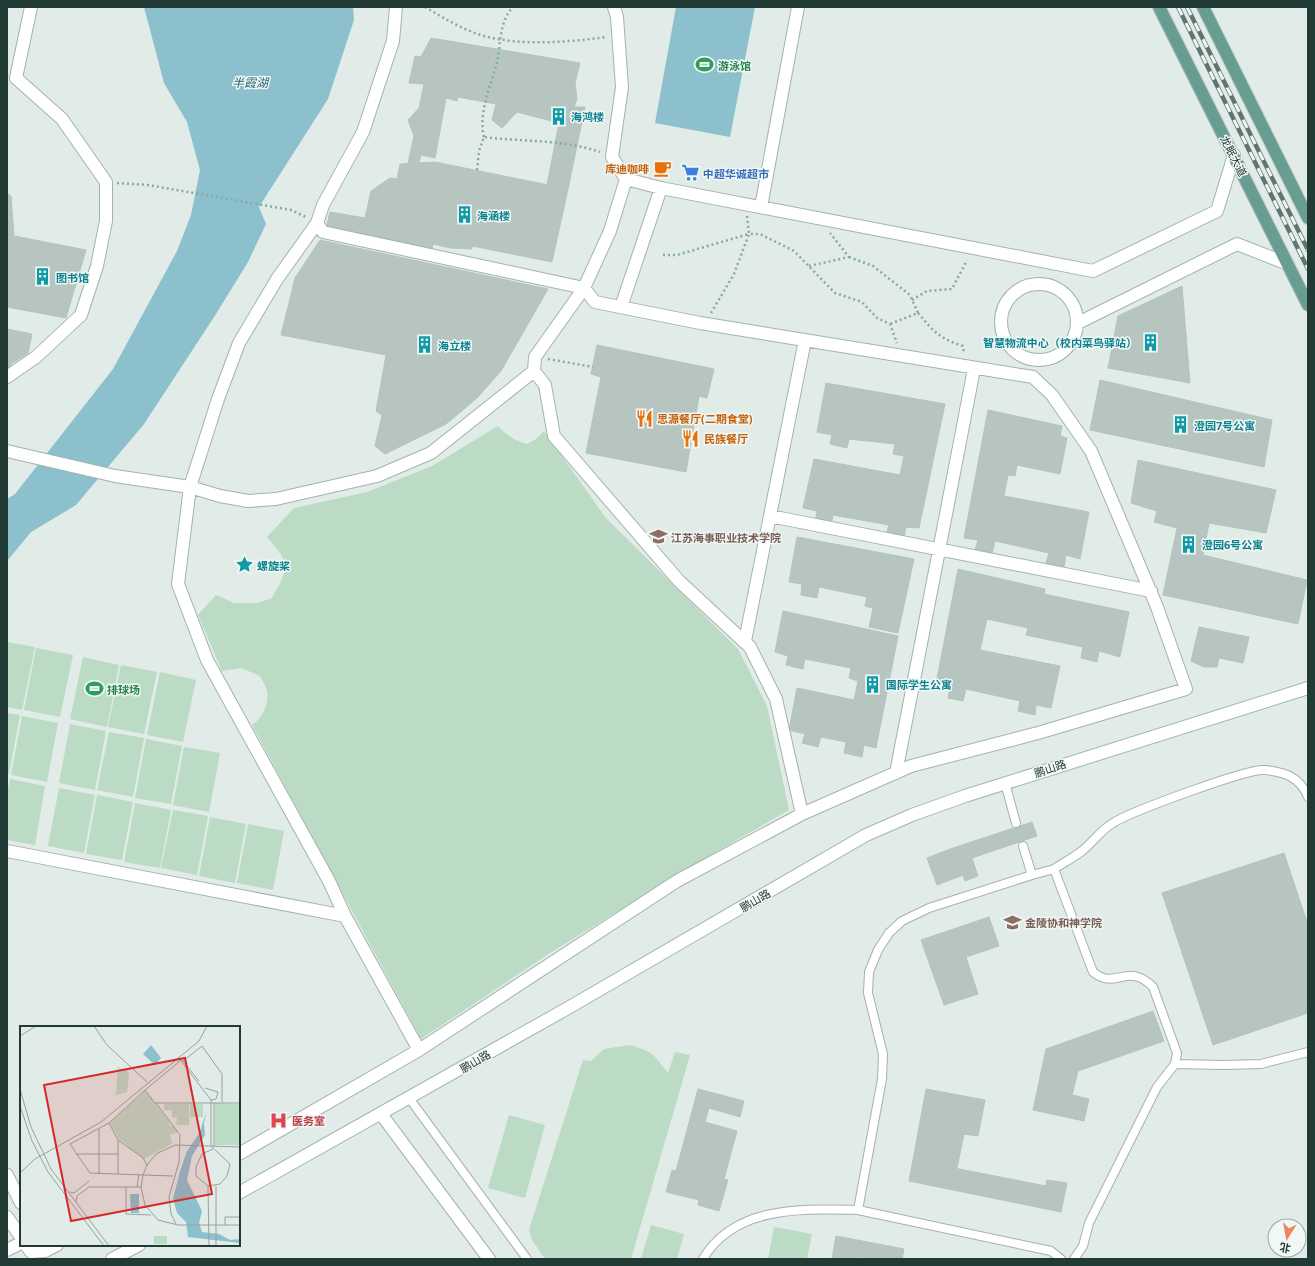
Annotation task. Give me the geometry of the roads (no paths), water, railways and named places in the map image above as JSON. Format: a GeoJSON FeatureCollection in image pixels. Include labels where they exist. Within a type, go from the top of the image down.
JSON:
{"type":"FeatureCollection","features":[{"type":"Feature","properties":{"kind":"main road","name":"龙眠大道"},"geometry":{"type":"LineString","coordinates":[[1159,7],[1308,305]]}},
{"type":"Feature","properties":{"kind":"main road"},"geometry":{"type":"LineString","coordinates":[[1203,7],[1308,218]]}},
{"type":"Feature","properties":{"kind":"street"},"geometry":{"type":"LineString","coordinates":[[7,377],[36,357],[81,315],[97,266],[106,221],[106,182],[62,119],[12,77],[30,7]]}},
{"type":"Feature","properties":{"kind":"street"},"geometry":{"type":"LineString","coordinates":[[396,7],[393,41],[363,132],[324,205],[317,223],[277,279],[239,343],[218,399],[190,487],[178,584],[208,660],[328,881],[345,916],[419,1050]]}},
{"type":"Feature","properties":{"kind":"street"},"geometry":{"type":"LineString","coordinates":[[614,7],[622,87],[612,157],[626,179],[661,188],[1094,271],[1217,211],[1234,155]]}},
{"type":"Feature","properties":{"kind":"street"},"geometry":{"type":"LineString","coordinates":[[762,207],[798,7]]}},
{"type":"Feature","properties":{"kind":"street"},"geometry":{"type":"LineString","coordinates":[[626,179],[610,231],[584,288],[534,357],[534,370],[545,385],[554,436],[678,581],[750,647],[776,699],[802,814]]}},
{"type":"Feature","properties":{"kind":"street"},"geometry":{"type":"LineString","coordinates":[[621,307],[661,188]]}},
{"type":"Feature","properties":{"kind":"street"},"geometry":{"type":"LineString","coordinates":[[240,1153],[419,1050],[677,881],[802,814],[911,766],[1038,733],[1186,689],[1150,591],[1091,452],[1052,395],[1033,377],[705,324],[596,302],[584,288],[323,232],[317,223]]}},
{"type":"Feature","properties":{"kind":"street"},"geometry":{"type":"LineString","coordinates":[[1078,323],[1237,244],[1288,264]]}},
{"type":"Feature","properties":{"kind":"street"},"geometry":{"type":"LineString","coordinates":[[1047,285],[1051,263]]}},
{"type":"Feature","properties":{"kind":"street"},"geometry":{"type":"LineString","coordinates":[[1034,284],[1047,285],[1059,290],[1069,298],[1075,310],[1078,323],[1075,335],[1065,350],[1050,359],[1038,361],[1020,356],[1007,344],[1002,333],[1000,321],[1003,308],[1010,296],[1021,288],[1034,284]]}},
{"type":"Feature","properties":{"kind":"street"},"geometry":{"type":"LineString","coordinates":[[744,641],[805,340]]}},
{"type":"Feature","properties":{"kind":"street"},"geometry":{"type":"LineString","coordinates":[[1033,377],[1038,361]]}},
{"type":"Feature","properties":{"kind":"street"},"geometry":{"type":"LineString","coordinates":[[896,773],[939,549],[970,368]]}},
{"type":"Feature","properties":{"kind":"street"},"geometry":{"type":"LineString","coordinates":[[7,451],[115,476],[190,487],[220,496],[248,501],[283,498],[378,476],[430,454],[534,370]]}},
{"type":"Feature","properties":{"kind":"street"},"geometry":{"type":"LineString","coordinates":[[770,516],[1150,591]]}},
{"type":"Feature","properties":{"kind":"street","name":"鹏山路"},"geometry":{"type":"LineString","coordinates":[[240,1192],[381,1114],[866,835],[912,815],[1005,783],[1308,688]]}},
{"type":"Feature","properties":{"kind":"street"},"geometry":{"type":"LineString","coordinates":[[7,851],[345,916]]}},
{"type":"Feature","properties":{"kind":"street"},"geometry":{"type":"LineString","coordinates":[[381,1114],[490,1259]]}},
{"type":"Feature","properties":{"kind":"street"},"geometry":{"type":"LineString","coordinates":[[7,1175],[20,1201]]}},
{"type":"Feature","properties":{"kind":"street"},"geometry":{"type":"LineString","coordinates":[[7,1217],[20,1236]]}},
{"type":"Feature","properties":{"kind":"street"},"geometry":{"type":"LineString","coordinates":[[7,1250],[20,1244]]}},
{"type":"Feature","properties":{"kind":"street"},"geometry":{"type":"LineString","coordinates":[[27,1246],[31,1252],[50,1249]]}},
{"type":"Feature","properties":{"kind":"street"},"geometry":{"type":"LineString","coordinates":[[112,1259],[137,1246]]}},
{"type":"Feature","properties":{"kind":"lane"},"geometry":{"type":"LineString","coordinates":[[858,1210],[882,1079],[883,1054],[868,993],[869,972],[878,950],[889,933],[902,921],[929,908],[1054,869],[1081,851],[1113,822],[1132,813],[1241,774],[1263,769],[1281,773],[1295,778],[1304,786],[1308,797]]}},
{"type":"Feature","properties":{"kind":"lane"},"geometry":{"type":"LineString","coordinates":[[1005,783],[1016,823]]}},
{"type":"Feature","properties":{"kind":"lane"},"geometry":{"type":"LineString","coordinates":[[1023,846],[1032,875]]}},
{"type":"Feature","properties":{"kind":"lane"},"geometry":{"type":"LineString","coordinates":[[1054,869],[1093,972],[1100,978],[1115,979],[1130,974],[1145,980],[1153,987],[1177,1053],[1175,1064],[1157,1088],[1089,1223],[1083,1246],[1074,1259]]}},
{"type":"Feature","properties":{"kind":"lane"},"geometry":{"type":"LineString","coordinates":[[1175,1064],[1261,1064],[1308,1052]]}},
{"type":"Feature","properties":{"kind":"lane"},"geometry":{"type":"LineString","coordinates":[[409,1098],[526,1259]]}},
{"type":"Feature","properties":{"kind":"lane"},"geometry":{"type":"LineString","coordinates":[[703,1259],[710,1246],[726,1232],[758,1216],[800,1209],[858,1210],[1052,1251],[1059,1255],[1061,1259]]}},
{"type":"Feature","properties":{"kind":"water","name":"半霞湖"},"geometry":{"type":"Polygon","coordinates":[[[144,7],[353,7],[354,20],[328,99],[259,207],[266,224],[248,262],[216,314],[144,424],[76,505],[31,532],[7,561],[7,499],[15,494],[113,369],[177,251],[191,215],[200,170],[187,122],[164,83],[144,7]]]}},
{"type":"Feature","properties":{"kind":"water","name":"游泳馆"},"geometry":{"type":"Polygon","coordinates":[[[676,7],[755,7],[730,137],[655,123],[676,7]]]}},
{"type":"Feature","properties":{"kind":"railway"},"geometry":{"type":"LineString","coordinates":[[1178,7],[1308,269]]}},
{"type":"Feature","properties":{"kind":"railway"},"geometry":{"type":"LineString","coordinates":[[1187,7],[1308,250]]}},
{"type":"Feature","properties":{"kind":"place","name":"游泳馆"},"geometry":{"type":"Point","coordinates":[705,65]}},
{"type":"Feature","properties":{"kind":"place","name":"海鸿楼"},"geometry":{"type":"Point","coordinates":[558,116]}},
{"type":"Feature","properties":{"kind":"place","name":"库迪咖啡"},"geometry":{"type":"Point","coordinates":[662,168]}},
{"type":"Feature","properties":{"kind":"place","name":"中超华诚超市"},"geometry":{"type":"Point","coordinates":[690,173]}},
{"type":"Feature","properties":{"kind":"place","name":"海涵楼"},"geometry":{"type":"Point","coordinates":[464,215]}},
{"type":"Feature","properties":{"kind":"place","name":"图书馆"},"geometry":{"type":"Point","coordinates":[43,277]}},
{"type":"Feature","properties":{"kind":"place","name":"智慧物流中心（校内菜鸟驿站）"},"geometry":{"type":"Point","coordinates":[1150,342]}},
{"type":"Feature","properties":{"kind":"place","name":"海立楼"},"geometry":{"type":"Point","coordinates":[425,345]}},
{"type":"Feature","properties":{"kind":"place","name":"思源餐厅(二期食堂)"},"geometry":{"type":"Point","coordinates":[644,418]}},
{"type":"Feature","properties":{"kind":"place","name":"澄园7号公寓"},"geometry":{"type":"Point","coordinates":[1181,425]}},
{"type":"Feature","properties":{"kind":"place","name":"民族餐厅"},"geometry":{"type":"Point","coordinates":[691,438]}},
{"type":"Feature","properties":{"kind":"place","name":"江苏海事职业技术学院"},"geometry":{"type":"Point","coordinates":[658,537]}},
{"type":"Feature","properties":{"kind":"place","name":"澄园6号公寓"},"geometry":{"type":"Point","coordinates":[1189,544]}},
{"type":"Feature","properties":{"kind":"place","name":"螺旋桨"},"geometry":{"type":"Point","coordinates":[244,565]}},
{"type":"Feature","properties":{"kind":"place","name":"国际学生公寓"},"geometry":{"type":"Point","coordinates":[873,684]}},
{"type":"Feature","properties":{"kind":"place","name":"排球场"},"geometry":{"type":"Point","coordinates":[94,689]}},
{"type":"Feature","properties":{"kind":"place","name":"金陵协和神学院"},"geometry":{"type":"Point","coordinates":[1012,922]}},
{"type":"Feature","properties":{"kind":"place","name":"医务室"},"geometry":{"type":"Point","coordinates":[279,1120]}}]}
